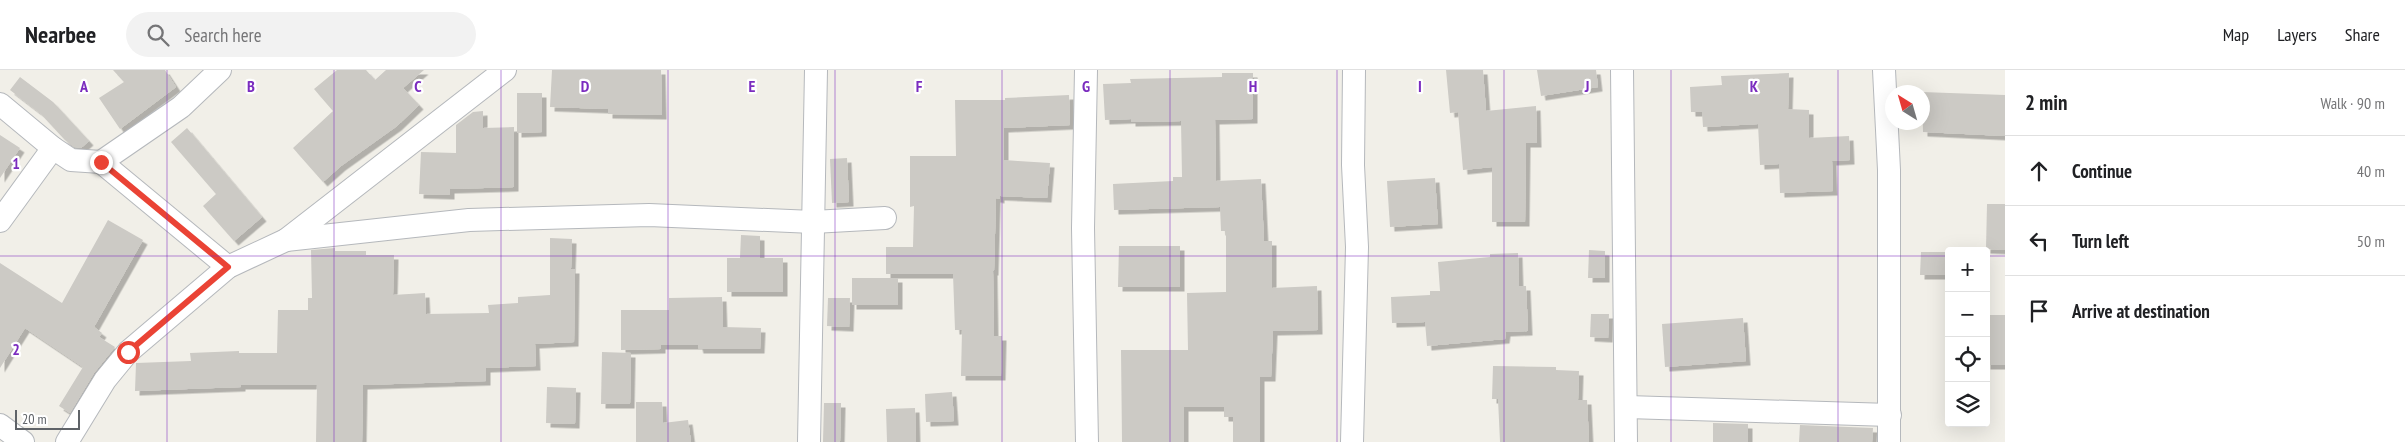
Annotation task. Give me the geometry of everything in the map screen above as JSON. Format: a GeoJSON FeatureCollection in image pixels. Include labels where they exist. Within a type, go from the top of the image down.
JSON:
{"type":"FeatureCollection","features":[{"type":"Feature","properties":{"kind":"street"},"geometry":{"type":"LineString","coordinates":[[101,162],[181,107],[220,70]]}},
{"type":"Feature","properties":{"kind":"street"},"geometry":{"type":"LineString","coordinates":[[67,442],[105,380],[128,352],[228,267],[286,240],[505,70]]}},
{"type":"Feature","properties":{"kind":"street"},"geometry":{"type":"LineString","coordinates":[[809,442],[816,70]]}},
{"type":"Feature","properties":{"kind":"street"},"geometry":{"type":"LineString","coordinates":[[1086,70],[1083,228],[1087,442]]}},
{"type":"Feature","properties":{"kind":"street"},"geometry":{"type":"LineString","coordinates":[[1352,442],[1357,257],[1353,165],[1354,70]]}},
{"type":"Feature","properties":{"kind":"street"},"geometry":{"type":"LineString","coordinates":[[1622,70],[1626,442]]}},
{"type":"Feature","properties":{"kind":"street"},"geometry":{"type":"LineString","coordinates":[[1884,70],[1889,170],[1889,442]]}},
{"type":"Feature","properties":{"kind":"street"},"geometry":{"type":"LineString","coordinates":[[0,104],[53,148],[71,160],[101,162],[228,267]]}},
{"type":"Feature","properties":{"kind":"street"},"geometry":{"type":"LineString","coordinates":[[0,221],[53,148]]}},
{"type":"Feature","properties":{"kind":"street"},"geometry":{"type":"LineString","coordinates":[[286,240],[469,220],[648,215],[814,222],[886,218]]}},
{"type":"Feature","properties":{"kind":"street"},"geometry":{"type":"LineString","coordinates":[[1627,408],[1890,415]]}},
{"type":"Feature","properties":{"kind":"street"},"geometry":{"type":"LineString","coordinates":[[0,425],[23,442]]}},
{"type":"Feature","properties":{"kind":"building"},"geometry":{"type":"Polygon","coordinates":[[[113,70],[165,70],[176,87],[120,129],[99,98],[124,82],[113,70]]]}},
{"type":"Feature","properties":{"kind":"building"},"geometry":{"type":"Polygon","coordinates":[[[337,70],[366,70],[375,80],[386,70],[424,70],[403,88],[419,105],[397,126],[341,166],[323,182],[293,148],[333,111],[314,89],[337,70]]]}},
{"type":"Feature","properties":{"kind":"building"},"geometry":{"type":"Polygon","coordinates":[[[552,70],[661,70],[662,115],[608,114],[608,109],[550,107],[552,70]]]}},
{"type":"Feature","properties":{"kind":"building"},"geometry":{"type":"Polygon","coordinates":[[[1446,70],[1483,70],[1486,111],[1536,106],[1537,143],[1526,143],[1525,222],[1492,222],[1492,167],[1463,170],[1458,112],[1450,113],[1446,70]]]}},
{"type":"Feature","properties":{"kind":"building"},"geometry":{"type":"Polygon","coordinates":[[[1537,70],[1596,70],[1598,87],[1541,96],[1537,70]]]}},
{"type":"Feature","properties":{"kind":"building"},"geometry":{"type":"Polygon","coordinates":[[[1222,73],[1253,73],[1253,119],[1215,120],[1216,181],[1261,179],[1264,241],[1272,241],[1272,288],[1317,286],[1318,330],[1273,331],[1271,377],[1260,377],[1260,442],[1233,442],[1233,417],[1224,417],[1224,407],[1184,407],[1184,442],[1122,442],[1121,350],[1188,350],[1187,293],[1226,292],[1226,231],[1221,231],[1220,207],[1114,210],[1113,184],[1173,181],[1173,177],[1182,177],[1181,121],[1131,122],[1131,119],[1105,120],[1103,84],[1131,83],[1130,79],[1222,77],[1222,73]]]}},
{"type":"Feature","properties":{"kind":"building"},"geometry":{"type":"Polygon","coordinates":[[[1789,73],[1788,109],[1809,110],[1809,138],[1849,136],[1850,160],[1832,161],[1833,191],[1780,193],[1779,164],[1760,165],[1758,124],[1703,127],[1702,112],[1691,112],[1690,87],[1722,85],[1721,76],[1789,73]]]}},
{"type":"Feature","properties":{"kind":"building"},"geometry":{"type":"Polygon","coordinates":[[[20,77],[53,102],[89,141],[81,148],[75,147],[65,140],[40,113],[10,90],[20,77]]]}},
{"type":"Feature","properties":{"kind":"building"},"geometry":{"type":"Polygon","coordinates":[[[1930,92],[2005,95],[2005,136],[1923,132],[1923,130],[1930,130],[1930,92]]]}},
{"type":"Feature","properties":{"kind":"building"},"geometry":{"type":"Polygon","coordinates":[[[517,93],[542,93],[542,132],[517,133],[517,93]]]}},
{"type":"Feature","properties":{"kind":"building"},"geometry":{"type":"Polygon","coordinates":[[[1069,95],[1070,125],[1004,128],[1004,160],[1050,163],[1047,198],[1000,196],[1000,199],[996,198],[993,271],[994,336],[1002,336],[1001,376],[961,376],[962,330],[955,330],[953,274],[886,274],[886,247],[913,247],[914,206],[910,207],[910,156],[956,156],[955,100],[1005,100],[1005,98],[1069,95]]]}},
{"type":"Feature","properties":{"kind":"building"},"geometry":{"type":"Polygon","coordinates":[[[483,111],[483,128],[514,127],[514,187],[450,189],[450,195],[419,194],[421,152],[456,153],[456,125],[473,112],[483,111]]]}},
{"type":"Feature","properties":{"kind":"building"},"geometry":{"type":"Polygon","coordinates":[[[187,128],[262,217],[234,241],[203,206],[216,194],[171,142],[187,128]]]}},
{"type":"Feature","properties":{"kind":"building"},"geometry":{"type":"Polygon","coordinates":[[[0,135],[20,148],[0,178],[0,135]]]}},
{"type":"Feature","properties":{"kind":"building"},"geometry":{"type":"Polygon","coordinates":[[[847,158],[849,202],[832,203],[830,159],[847,158]]]}},
{"type":"Feature","properties":{"kind":"building"},"geometry":{"type":"Polygon","coordinates":[[[1435,178],[1438,224],[1390,227],[1387,181],[1435,178]]]}},
{"type":"Feature","properties":{"kind":"building"},"geometry":{"type":"Polygon","coordinates":[[[1987,204],[2005,204],[2005,250],[1990,249],[1990,247],[1986,247],[1987,204]]]}},
{"type":"Feature","properties":{"kind":"building"},"geometry":{"type":"Polygon","coordinates":[[[108,220],[143,240],[94,327],[102,333],[99,337],[115,347],[94,373],[70,413],[59,406],[83,367],[25,328],[0,368],[0,263],[62,303],[108,220]]]}},
{"type":"Feature","properties":{"kind":"building"},"geometry":{"type":"Polygon","coordinates":[[[741,235],[760,236],[760,258],[783,258],[783,292],[727,292],[727,258],[740,258],[741,235]]]}},
{"type":"Feature","properties":{"kind":"building"},"geometry":{"type":"Polygon","coordinates":[[[550,238],[572,239],[571,269],[575,269],[574,342],[535,344],[536,366],[486,368],[486,381],[363,385],[362,442],[316,442],[317,385],[241,385],[241,387],[135,391],[136,363],[191,361],[190,353],[239,351],[239,353],[277,353],[278,310],[308,310],[308,298],[312,298],[311,250],[335,248],[335,251],[366,251],[366,255],[394,255],[393,295],[425,293],[426,314],[489,313],[488,305],[518,303],[518,297],[550,295],[550,238]]]}},
{"type":"Feature","properties":{"kind":"building"},"geometry":{"type":"Polygon","coordinates":[[[1119,246],[1180,246],[1180,287],[1118,287],[1119,246]]]}},
{"type":"Feature","properties":{"kind":"building"},"geometry":{"type":"Polygon","coordinates":[[[1589,250],[1605,251],[1605,278],[1588,278],[1589,250]]]}},
{"type":"Feature","properties":{"kind":"building"},"geometry":{"type":"Polygon","coordinates":[[[1921,252],[1945,252],[1945,275],[1920,275],[1921,252]]]}},
{"type":"Feature","properties":{"kind":"building"},"geometry":{"type":"Polygon","coordinates":[[[1518,253],[1519,286],[1526,286],[1528,331],[1506,332],[1505,339],[1427,346],[1425,322],[1392,323],[1391,297],[1430,295],[1430,291],[1440,291],[1438,262],[1490,257],[1490,254],[1518,253]]]}},
{"type":"Feature","properties":{"kind":"building"},"geometry":{"type":"Polygon","coordinates":[[[852,278],[898,278],[898,305],[852,305],[852,278]]]}},
{"type":"Feature","properties":{"kind":"building"},"geometry":{"type":"Polygon","coordinates":[[[722,297],[723,327],[761,328],[760,349],[699,349],[698,345],[661,345],[661,349],[621,350],[621,310],[669,310],[669,298],[722,297]]]}},
{"type":"Feature","properties":{"kind":"building"},"geometry":{"type":"Polygon","coordinates":[[[828,298],[850,298],[849,327],[827,326],[828,298]]]}},
{"type":"Feature","properties":{"kind":"building"},"geometry":{"type":"Polygon","coordinates":[[[1591,314],[1609,314],[1608,338],[1590,337],[1591,314]]]}},
{"type":"Feature","properties":{"kind":"building"},"geometry":{"type":"Polygon","coordinates":[[[1990,315],[2005,315],[2005,365],[1990,365],[1990,315]]]}},
{"type":"Feature","properties":{"kind":"building"},"geometry":{"type":"Polygon","coordinates":[[[1743,318],[1746,361],[1665,367],[1662,324],[1743,318]]]}},
{"type":"Feature","properties":{"kind":"building"},"geometry":{"type":"Polygon","coordinates":[[[602,352],[631,353],[630,404],[601,404],[602,352]]]}},
{"type":"Feature","properties":{"kind":"building"},"geometry":{"type":"Polygon","coordinates":[[[1493,366],[1556,367],[1556,370],[1579,371],[1578,400],[1587,400],[1589,442],[1500,442],[1498,399],[1492,399],[1493,366]]]}},
{"type":"Feature","properties":{"kind":"building"},"geometry":{"type":"Polygon","coordinates":[[[547,387],[576,388],[575,424],[546,423],[547,387]]]}},
{"type":"Feature","properties":{"kind":"building"},"geometry":{"type":"Polygon","coordinates":[[[952,392],[954,421],[926,422],[925,394],[952,392]]]}},
{"type":"Feature","properties":{"kind":"building"},"geometry":{"type":"Polygon","coordinates":[[[636,402],[662,402],[663,423],[688,420],[691,442],[636,442],[636,402]]]}},
{"type":"Feature","properties":{"kind":"building"},"geometry":{"type":"Polygon","coordinates":[[[824,403],[841,403],[840,442],[823,442],[824,403]]]}},
{"type":"Feature","properties":{"kind":"building"},"geometry":{"type":"Polygon","coordinates":[[[915,408],[916,442],[887,442],[886,409],[915,408]]]}},
{"type":"Feature","properties":{"kind":"building"},"geometry":{"type":"Polygon","coordinates":[[[1713,423],[1748,424],[1748,442],[1713,442],[1713,423]]]}},
{"type":"Feature","properties":{"kind":"building"},"geometry":{"type":"Polygon","coordinates":[[[1800,425],[1873,428],[1872,442],[1799,442],[1800,425]]]}},
{"type":"Feature","properties":{"kind":"route"},"geometry":{"type":"LineString","coordinates":[[101,162],[228,267],[128,352]]}}]}
